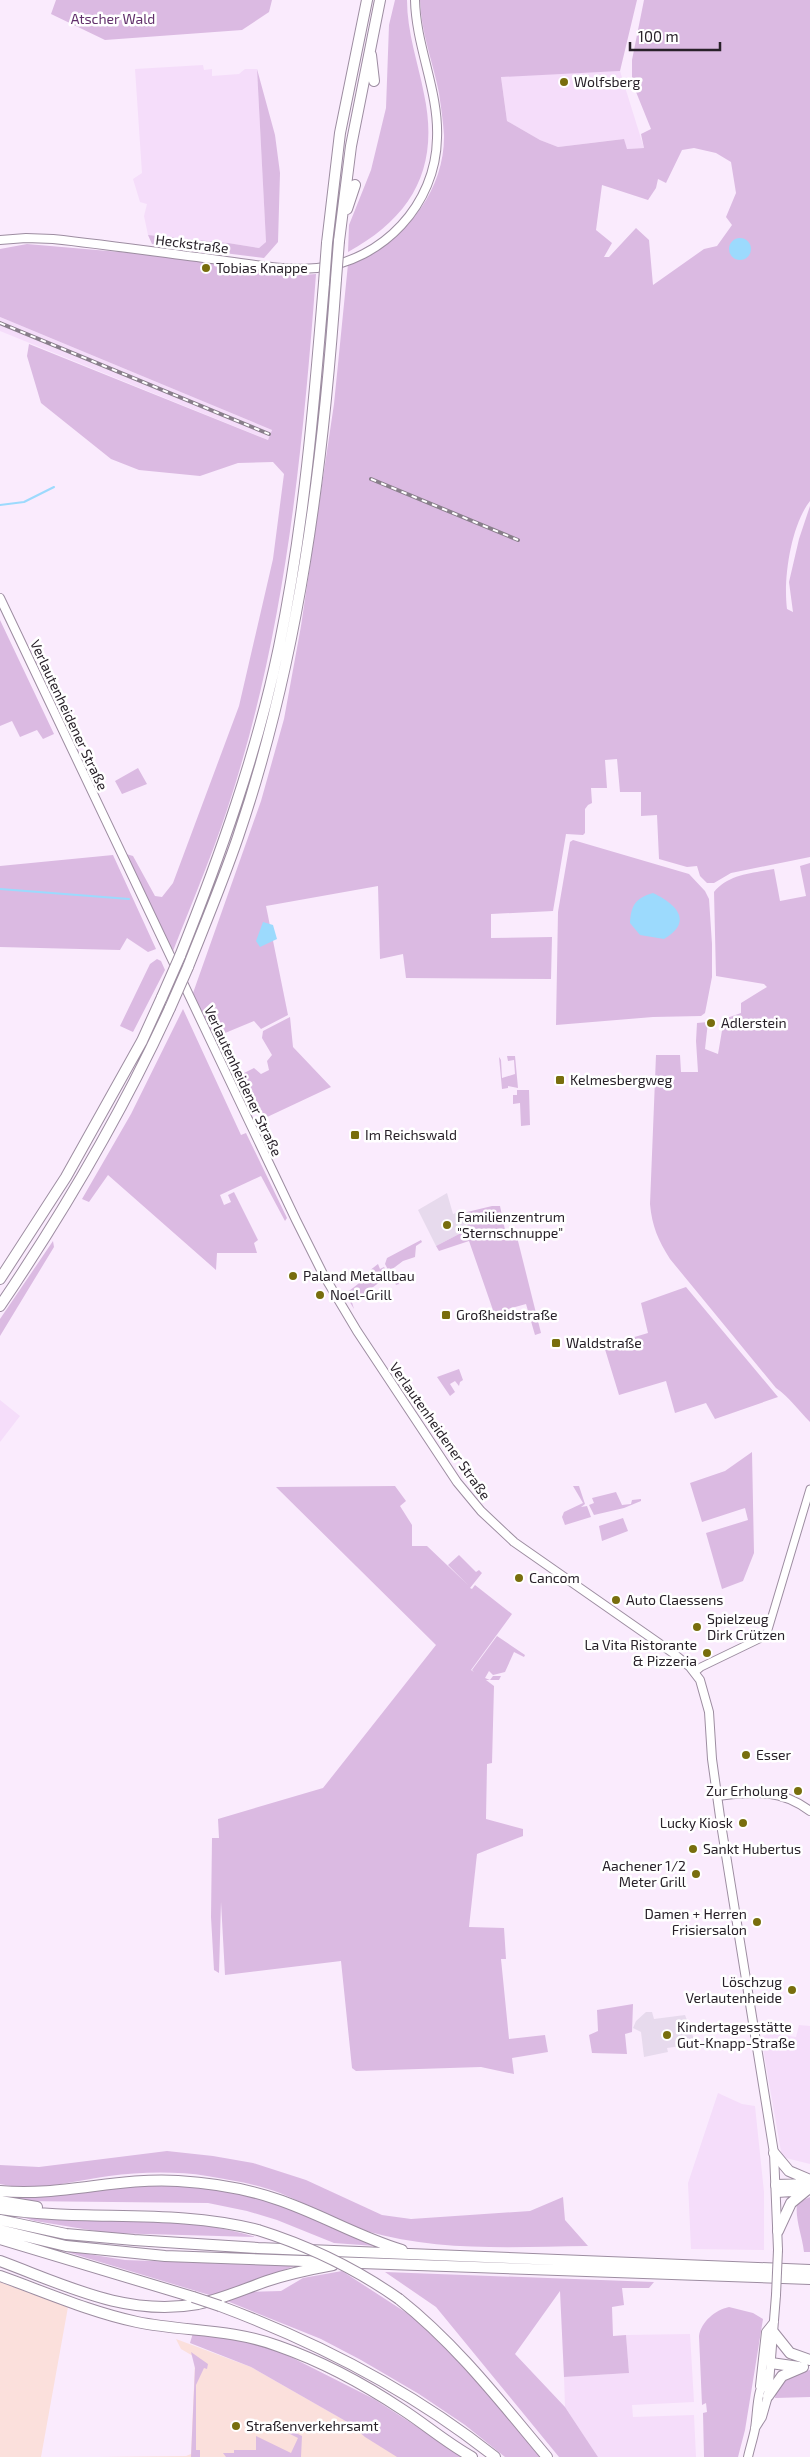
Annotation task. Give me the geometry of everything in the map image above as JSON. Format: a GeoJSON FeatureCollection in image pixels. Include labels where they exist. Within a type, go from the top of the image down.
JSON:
{"type":"FeatureCollection","features":[{"type":"Feature","properties":{"kind":"highway"},"geometry":{"type":"LineString","coordinates":[[0,1306],[41,1245],[87,1170],[139,1074],[188,967],[238,835],[263,751],[289,646],[312,517],[330,363],[340,229],[351,146],[369,47],[380,0]]}},
{"type":"Feature","properties":{"kind":"highway"},"geometry":{"type":"LineString","coordinates":[[0,1279],[66,1177],[142,1041],[180,956],[223,843],[255,744],[279,647],[302,518],[311,439],[327,243],[340,133],[367,1]]}},
{"type":"Feature","properties":{"kind":"highway"},"geometry":{"type":"LineString","coordinates":[[369,47],[374,81]]}},
{"type":"Feature","properties":{"kind":"highway"},"geometry":{"type":"LineString","coordinates":[[340,229],[354,185]]}},
{"type":"Feature","properties":{"kind":"highway"},"geometry":{"type":"LineString","coordinates":[[774,2153],[789,2171],[809,2186]]}},
{"type":"Feature","properties":{"kind":"highway"},"geometry":{"type":"LineString","coordinates":[[0,2190],[49,2192],[149,2180],[220,2185],[276,2199],[368,2239],[415,2254]]}},
{"type":"Feature","properties":{"kind":"highway"},"geometry":{"type":"LineString","coordinates":[[777,2188],[809,2186]]}},
{"type":"Feature","properties":{"kind":"highway"},"geometry":{"type":"LineString","coordinates":[[778,2231],[791,2203],[809,2186]]}},
{"type":"Feature","properties":{"kind":"highway"},"geometry":{"type":"LineString","coordinates":[[0,2201],[90,2215]]}},
{"type":"Feature","properties":{"kind":"highway"},"geometry":{"type":"LineString","coordinates":[[0,2209],[21,2212],[190,2218],[227,2223],[258,2230],[331,2258],[365,2277],[399,2300],[434,2329],[464,2358],[547,2457]]}},
{"type":"Feature","properties":{"kind":"highway"},"geometry":{"type":"LineString","coordinates":[[0,2220],[66,2234],[104,2238],[415,2254],[810,2270]]}},
{"type":"Feature","properties":{"kind":"highway"},"geometry":{"type":"LineString","coordinates":[[0,2230],[49,2242],[108,2251],[173,2256],[810,2279]]}},
{"type":"Feature","properties":{"kind":"highway"},"geometry":{"type":"LineString","coordinates":[[0,2239],[193,2297],[295,2336],[360,2368],[452,2424],[495,2457]]}},
{"type":"Feature","properties":{"kind":"highway"},"geometry":{"type":"LineString","coordinates":[[0,2245],[43,2253]]}},
{"type":"Feature","properties":{"kind":"highway"},"geometry":{"type":"LineString","coordinates":[[0,2261],[129,2305],[175,2307],[223,2297],[315,2268],[354,2262]]}},
{"type":"Feature","properties":{"kind":"highway"},"geometry":{"type":"LineString","coordinates":[[0,2267],[57,2281]]}},
{"type":"Feature","properties":{"kind":"highway"},"geometry":{"type":"LineString","coordinates":[[0,2276],[128,2320],[162,2326],[219,2330],[278,2345],[321,2364],[363,2386],[400,2408],[472,2457]]}},
{"type":"Feature","properties":{"kind":"highway"},"geometry":{"type":"LineString","coordinates":[[774,2333],[790,2353],[808,2364]]}},
{"type":"Feature","properties":{"kind":"highway"},"geometry":{"type":"LineString","coordinates":[[771,2364],[808,2364]]}},
{"type":"Feature","properties":{"kind":"highway"},"geometry":{"type":"LineString","coordinates":[[764,2392],[782,2376],[808,2364]]}},
{"type":"Feature","properties":{"kind":"main road","name":"Heckstraße"},"geometry":{"type":"LineString","coordinates":[[0,240],[26,238],[54,239],[264,266],[303,269],[334,265],[366,253],[397,231],[412,213],[427,184],[435,160],[436,116],[418,31],[414,0]]}},
{"type":"Feature","properties":{"kind":"main road","name":"Verlautenheidener Straße"},"geometry":{"type":"LineString","coordinates":[[0,598],[277,1182],[323,1274],[366,1344],[457,1482],[491,1522],[548,1566],[672,1652],[695,1672],[703,1686],[709,1712],[717,1796],[774,2153],[777,2188],[778,2250],[771,2364],[764,2392],[762,2417],[755,2428],[748,2457]]}},
{"type":"Feature","properties":{"kind":"main road"},"geometry":{"type":"LineString","coordinates":[[717,1796],[763,1792],[777,1794],[789,1798],[810,1812]]}},
{"type":"Feature","properties":{"kind":"main road"},"geometry":{"type":"LineString","coordinates":[[764,2392],[759,2378],[766,2332],[774,2322]]}},
{"type":"Feature","properties":{"kind":"street"},"geometry":{"type":"LineString","coordinates":[[695,1672],[701,1667],[760,1640],[767,1633],[810,1489]]}},
{"type":"Feature","properties":{"kind":"shaded area"},"geometry":{"type":"Polygon","coordinates":[[[203,65],[204,70],[212,69],[212,76],[239,74],[245,69],[257,69],[266,242],[259,248],[148,235],[144,216],[147,204],[140,202],[133,179],[142,173],[135,69],[203,65]]]}},
{"type":"Feature","properties":{"kind":"shaded area"},"geometry":{"type":"Polygon","coordinates":[[[620,71],[644,148],[626,149],[623,139],[558,147],[540,140],[507,121],[501,76],[620,71]]]}},
{"type":"Feature","properties":{"kind":"shaded area"},"geometry":{"type":"Polygon","coordinates":[[[0,317],[272,430],[268,440],[0,331],[0,317]]]}},
{"type":"Feature","properties":{"kind":"shaded area","name":"Familienzentrum \"Sternschnuppe\""},"geometry":{"type":"Polygon","coordinates":[[[447,1193],[453,1214],[462,1211],[470,1234],[459,1234],[436,1246],[418,1210],[447,1193]]]}},
{"type":"Feature","properties":{"kind":"shaded area"},"geometry":{"type":"Polygon","coordinates":[[[0,1400],[20,1416],[0,1442],[0,1400]]]}},
{"type":"Feature","properties":{"kind":"shaded area","name":"Kindertagesstätte Gut-Knapp-Straße"},"geometry":{"type":"Polygon","coordinates":[[[646,2012],[652,2012],[654,2019],[685,2015],[694,2039],[687,2040],[688,2045],[667,2048],[668,2052],[644,2057],[641,2032],[633,2028],[636,2021],[646,2012]]]}},
{"type":"Feature","properties":{"kind":"shaded area"},"geometry":{"type":"Polygon","coordinates":[[[799,2025],[810,2026],[810,2164],[782,2157],[761,2037],[770,2033],[796,2037],[799,2025]]]}},
{"type":"Feature","properties":{"kind":"shaded area"},"geometry":{"type":"Polygon","coordinates":[[[718,2093],[742,2104],[755,2106],[764,2192],[764,2250],[691,2249],[688,2183],[718,2093]]]}},
{"type":"Feature","properties":{"kind":"shaded area"},"geometry":{"type":"Polygon","coordinates":[[[0,2282],[68,2307],[41,2457],[0,2457],[0,2282]]]}},
{"type":"Feature","properties":{"kind":"shaded area"},"geometry":{"type":"Polygon","coordinates":[[[690,2334],[694,2402],[632,2405],[633,2417],[694,2415],[696,2457],[598,2457],[565,2407],[564,2377],[629,2373],[626,2335],[690,2334]]]}},
{"type":"Feature","properties":{"kind":"shaded area"},"geometry":{"type":"Polygon","coordinates":[[[176,2339],[251,2367],[409,2457],[98,2457],[186,2456],[191,2454],[195,2363],[193,2356],[181,2349],[176,2339]]]}},
{"type":"Feature","properties":{"kind":"green space","name":"Atscher Wald"},"geometry":{"type":"Polygon","coordinates":[[[56,0],[272,0],[269,12],[242,30],[105,40],[51,14],[56,0]]]}},
{"type":"Feature","properties":{"kind":"green space"},"geometry":{"type":"Polygon","coordinates":[[[395,0],[407,0],[411,36],[424,94],[428,121],[428,145],[424,167],[416,188],[389,223],[348,252],[349,225],[371,170],[386,108],[389,25],[395,0]]]}},
{"type":"Feature","properties":{"kind":"green space"},"geometry":{"type":"Polygon","coordinates":[[[420,0],[637,0],[620,71],[501,77],[507,121],[540,140],[558,147],[624,139],[627,149],[644,148],[641,134],[651,129],[632,82],[632,60],[644,0],[810,0],[810,501],[803,511],[793,538],[786,583],[786,597],[787,609],[793,612],[789,582],[799,539],[810,506],[810,857],[731,873],[714,883],[707,883],[700,876],[697,866],[687,867],[659,859],[657,815],[641,816],[641,792],[620,792],[617,759],[605,760],[607,788],[591,788],[592,803],[585,809],[585,833],[583,835],[566,834],[553,911],[491,914],[491,938],[552,937],[551,979],[406,978],[403,954],[380,959],[378,886],[266,906],[288,1015],[261,1029],[254,1021],[213,1038],[193,993],[261,801],[284,719],[301,626],[334,404],[348,264],[367,256],[385,245],[416,215],[428,197],[437,178],[442,157],[443,119],[420,0]],[[694,148],[682,150],[666,183],[658,179],[656,188],[648,200],[602,185],[596,230],[612,243],[604,257],[609,257],[636,228],[649,240],[653,285],[704,249],[717,246],[732,225],[726,217],[736,193],[731,162],[716,153],[694,148]]]}},
{"type":"Feature","properties":{"kind":"green space"},"geometry":{"type":"Polygon","coordinates":[[[257,69],[275,135],[280,173],[278,242],[264,258],[152,244],[148,235],[259,248],[266,242],[257,69]]]}},
{"type":"Feature","properties":{"kind":"green space"},"geometry":{"type":"Polygon","coordinates":[[[27,244],[143,254],[302,275],[316,274],[305,404],[290,534],[267,662],[234,788],[220,830],[173,951],[126,854],[133,856],[155,896],[162,897],[173,883],[239,706],[273,559],[284,474],[273,462],[238,463],[200,476],[139,470],[111,459],[41,403],[27,356],[29,344],[268,440],[272,430],[0,317],[0,249],[27,244]]]}},
{"type":"Feature","properties":{"kind":"green space"},"geometry":{"type":"Polygon","coordinates":[[[0,620],[54,734],[43,739],[37,730],[20,737],[12,721],[0,726],[0,620]]]}},
{"type":"Feature","properties":{"kind":"green space"},"geometry":{"type":"Polygon","coordinates":[[[138,768],[147,784],[122,794],[115,781],[138,768]]]}},
{"type":"Feature","properties":{"kind":"green space"},"geometry":{"type":"Polygon","coordinates":[[[573,840],[689,874],[705,891],[709,899],[712,977],[705,1013],[701,1016],[653,1017],[556,1025],[558,912],[570,842],[573,840]]]}},
{"type":"Feature","properties":{"kind":"green space"},"geometry":{"type":"Polygon","coordinates":[[[113,855],[156,949],[148,952],[127,938],[120,950],[0,947],[0,866],[113,855]]]}},
{"type":"Feature","properties":{"kind":"green space"},"geometry":{"type":"Polygon","coordinates":[[[810,863],[810,1422],[776,1388],[670,1259],[656,1233],[650,1204],[656,1055],[680,1055],[681,1072],[698,1072],[697,1023],[708,1022],[705,1049],[718,1054],[724,1019],[741,1013],[741,1003],[767,987],[764,984],[716,976],[714,892],[726,881],[749,873],[774,869],[780,901],[806,896],[800,866],[810,863]]]}},
{"type":"Feature","properties":{"kind":"green space"},"geometry":{"type":"Polygon","coordinates":[[[157,959],[161,961],[165,970],[133,1032],[120,1026],[150,964],[157,959]]]}},
{"type":"Feature","properties":{"kind":"green space"},"geometry":{"type":"Polygon","coordinates":[[[183,1009],[241,1135],[246,1133],[287,1218],[285,1221],[261,1176],[220,1195],[224,1205],[231,1202],[228,1195],[234,1192],[258,1240],[254,1243],[257,1253],[217,1253],[216,1270],[108,1175],[89,1202],[82,1199],[131,1114],[183,1009]]]}},
{"type":"Feature","properties":{"kind":"green space"},"geometry":{"type":"Polygon","coordinates":[[[290,1017],[293,1047],[331,1087],[265,1118],[260,1117],[240,1075],[254,1068],[261,1074],[269,1070],[267,1061],[272,1055],[262,1038],[263,1031],[290,1017]]]}},
{"type":"Feature","properties":{"kind":"green space"},"geometry":{"type":"Polygon","coordinates":[[[507,1056],[515,1056],[518,1088],[508,1086],[508,1088],[502,1089],[499,1057],[501,1060],[502,1078],[515,1074],[514,1060],[508,1061],[507,1056]]]}},
{"type":"Feature","properties":{"kind":"green space"},"geometry":{"type":"Polygon","coordinates":[[[517,1090],[529,1090],[530,1125],[521,1126],[520,1103],[513,1104],[513,1095],[517,1095],[517,1090]]]}},
{"type":"Feature","properties":{"kind":"green space"},"geometry":{"type":"Polygon","coordinates":[[[500,1206],[505,1230],[515,1229],[541,1333],[535,1335],[526,1304],[494,1313],[469,1241],[439,1251],[436,1246],[459,1234],[470,1234],[463,1213],[500,1206]]]}},
{"type":"Feature","properties":{"kind":"green space"},"geometry":{"type":"Polygon","coordinates":[[[421,1240],[422,1242],[416,1246],[415,1257],[403,1261],[391,1270],[399,1284],[396,1285],[385,1264],[387,1258],[421,1240]]]}},
{"type":"Feature","properties":{"kind":"green space"},"geometry":{"type":"Polygon","coordinates":[[[53,1241],[54,1247],[0,1336],[0,1319],[53,1241]]]}},
{"type":"Feature","properties":{"kind":"green space"},"geometry":{"type":"Polygon","coordinates":[[[378,1264],[380,1269],[384,1267],[389,1275],[360,1297],[358,1295],[351,1299],[354,1309],[345,1294],[371,1274],[369,1271],[378,1264]]]}},
{"type":"Feature","properties":{"kind":"green space"},"geometry":{"type":"Polygon","coordinates":[[[686,1287],[778,1397],[715,1419],[706,1403],[675,1413],[666,1381],[619,1395],[604,1346],[648,1333],[641,1303],[686,1287]]]}},
{"type":"Feature","properties":{"kind":"green space"},"geometry":{"type":"Polygon","coordinates":[[[459,1369],[463,1380],[459,1386],[455,1381],[450,1384],[455,1392],[450,1396],[437,1377],[459,1369]]]}},
{"type":"Feature","properties":{"kind":"green space"},"geometry":{"type":"Polygon","coordinates":[[[752,1452],[754,1553],[743,1581],[722,1589],[706,1533],[748,1520],[745,1508],[702,1522],[690,1483],[725,1471],[752,1452]]]}},
{"type":"Feature","properties":{"kind":"green space"},"geometry":{"type":"Polygon","coordinates":[[[395,1486],[406,1501],[400,1506],[412,1525],[412,1546],[427,1546],[468,1585],[448,1565],[459,1555],[476,1572],[479,1570],[482,1573],[470,1588],[472,1589],[475,1585],[512,1614],[471,1670],[474,1672],[472,1670],[497,1636],[525,1655],[524,1657],[514,1652],[505,1672],[493,1675],[489,1671],[485,1678],[490,1680],[486,1680],[494,1686],[492,1763],[487,1764],[486,1819],[523,1829],[523,1836],[477,1854],[469,1927],[504,1928],[506,1959],[501,1959],[509,2039],[545,2035],[548,2052],[512,2058],[514,2074],[481,2067],[356,2071],[352,2068],[341,1961],[225,1975],[221,1902],[219,1973],[214,1970],[211,1917],[212,1838],[219,1838],[218,1819],[323,1788],[436,1645],[276,1487],[395,1486]]]}},
{"type":"Feature","properties":{"kind":"green space"},"geometry":{"type":"Polygon","coordinates":[[[573,1486],[579,1486],[585,1504],[581,1507],[587,1506],[591,1517],[565,1525],[562,1517],[564,1512],[583,1503],[573,1486]]]}},
{"type":"Feature","properties":{"kind":"green space"},"geometry":{"type":"Polygon","coordinates":[[[616,1492],[622,1505],[631,1504],[632,1500],[641,1499],[641,1501],[624,1508],[594,1515],[589,1505],[594,1503],[592,1498],[616,1492]]]}},
{"type":"Feature","properties":{"kind":"green space"},"geometry":{"type":"Polygon","coordinates":[[[623,1518],[628,1531],[602,1541],[599,1526],[623,1518]]]}},
{"type":"Feature","properties":{"kind":"green space"},"geometry":{"type":"Polygon","coordinates":[[[493,1676],[501,1676],[499,1680],[490,1680],[493,1676]]]}},
{"type":"Feature","properties":{"kind":"green space"},"geometry":{"type":"Polygon","coordinates":[[[633,2004],[632,2032],[625,2034],[627,2054],[592,2053],[589,2035],[598,2031],[597,2010],[633,2004]]]}},
{"type":"Feature","properties":{"kind":"green space"},"geometry":{"type":"Polygon","coordinates":[[[167,2151],[253,2163],[306,2180],[382,2215],[411,2219],[530,2211],[563,2197],[565,2220],[588,2246],[476,2247],[393,2238],[355,2228],[291,2197],[263,2187],[195,2174],[133,2174],[27,2187],[0,2184],[0,2165],[39,2167],[167,2151]]]}},
{"type":"Feature","properties":{"kind":"green space"},"geometry":{"type":"Polygon","coordinates":[[[175,2183],[269,2200],[375,2246],[334,2243],[277,2220],[247,2211],[208,2203],[18,2201],[19,2195],[175,2183]]]}},
{"type":"Feature","properties":{"kind":"green space"},"geometry":{"type":"Polygon","coordinates":[[[810,2197],[810,2252],[804,2252],[798,2221],[797,2203],[810,2197]]]}},
{"type":"Feature","properties":{"kind":"green space"},"geometry":{"type":"Polygon","coordinates":[[[25,2216],[171,2221],[229,2230],[256,2237],[108,2233],[35,2221],[25,2218],[25,2216]]]}},
{"type":"Feature","properties":{"kind":"green space"},"geometry":{"type":"Polygon","coordinates":[[[57,2249],[125,2260],[294,2266],[216,2297],[57,2249]]]}},
{"type":"Feature","properties":{"kind":"green space"},"geometry":{"type":"Polygon","coordinates":[[[342,2271],[416,2319],[467,2368],[541,2457],[505,2457],[465,2425],[419,2394],[361,2360],[321,2339],[227,2301],[250,2292],[281,2291],[303,2278],[342,2271]]]}},
{"type":"Feature","properties":{"kind":"green space"},"geometry":{"type":"Polygon","coordinates":[[[385,2272],[654,2282],[649,2288],[622,2288],[624,2305],[612,2307],[613,2336],[626,2335],[629,2373],[564,2377],[560,2291],[515,2354],[565,2407],[598,2457],[559,2457],[436,2307],[385,2272]]]}},
{"type":"Feature","properties":{"kind":"green space"},"geometry":{"type":"Polygon","coordinates":[[[729,2307],[753,2313],[763,2319],[745,2430],[738,2457],[704,2457],[703,2413],[707,2412],[706,2403],[702,2405],[699,2336],[700,2331],[710,2317],[729,2307]]]}},
{"type":"Feature","properties":{"kind":"green space"},"geometry":{"type":"Polygon","coordinates":[[[193,2333],[225,2337],[275,2349],[374,2399],[464,2457],[397,2457],[365,2437],[349,2423],[251,2367],[190,2343],[193,2333]]]}},
{"type":"Feature","properties":{"kind":"green space"},"geometry":{"type":"Polygon","coordinates":[[[191,2352],[208,2364],[207,2369],[204,2368],[196,2385],[196,2450],[200,2450],[200,2457],[191,2457],[195,2368],[191,2352]]]}},
{"type":"Feature","properties":{"kind":"green space"},"geometry":{"type":"Polygon","coordinates":[[[810,2370],[810,2397],[775,2398],[779,2385],[786,2377],[810,2370]]]}},
{"type":"Feature","properties":{"kind":"green space"},"geometry":{"type":"Polygon","coordinates":[[[284,2427],[302,2436],[301,2457],[226,2457],[223,2453],[234,2453],[234,2450],[256,2450],[256,2436],[291,2453],[298,2438],[284,2431],[284,2427]]]}},
{"type":"Feature","properties":{"kind":"water"},"geometry":{"type":"Polygon","coordinates":[[[740,238],[748,241],[751,249],[748,257],[740,260],[732,257],[729,249],[732,241],[740,238]]]}},
{"type":"Feature","properties":{"kind":"water"},"geometry":{"type":"Polygon","coordinates":[[[653,893],[669,902],[678,913],[680,919],[678,926],[664,939],[640,935],[630,923],[631,912],[638,900],[653,893]]]}},
{"type":"Feature","properties":{"kind":"water"},"geometry":{"type":"Polygon","coordinates":[[[263,922],[273,925],[277,939],[260,947],[256,941],[263,922]]]}},
{"type":"Feature","properties":{"kind":"waterway"},"geometry":{"type":"LineString","coordinates":[[0,505],[24,502],[54,487]]}},
{"type":"Feature","properties":{"kind":"waterway"},"geometry":{"type":"LineString","coordinates":[[0,889],[129,899]]}},
{"type":"Feature","properties":{"kind":"railway"},"geometry":{"type":"LineString","coordinates":[[0,323],[269,434]]}},
{"type":"Feature","properties":{"kind":"railway"},"geometry":{"type":"LineString","coordinates":[[371,479],[518,540]]}},
{"type":"Feature","properties":{"kind":"place","name":"Wolfsberg"},"geometry":{"type":"Point","coordinates":[564,82]}},
{"type":"Feature","properties":{"kind":"place","name":"Tobias Knappe"},"geometry":{"type":"Point","coordinates":[206,268]}},
{"type":"Feature","properties":{"kind":"place","name":"Adlerstein"},"geometry":{"type":"Point","coordinates":[711,1023]}},
{"type":"Feature","properties":{"kind":"place","name":"Kelmesbergweg"},"geometry":{"type":"Point","coordinates":[560,1080]}},
{"type":"Feature","properties":{"kind":"place","name":"Im Reichswald"},"geometry":{"type":"Point","coordinates":[355,1135]}},
{"type":"Feature","properties":{"kind":"place","name":"Familienzentrum \"Sternschnuppe\""},"geometry":{"type":"Point","coordinates":[447,1225]}},
{"type":"Feature","properties":{"kind":"place","name":"Paland Metallbau"},"geometry":{"type":"Point","coordinates":[293,1276]}},
{"type":"Feature","properties":{"kind":"place","name":"Noel-Grill"},"geometry":{"type":"Point","coordinates":[320,1295]}},
{"type":"Feature","properties":{"kind":"place","name":"Großheidstraße"},"geometry":{"type":"Point","coordinates":[446,1315]}},
{"type":"Feature","properties":{"kind":"place","name":"Waldstraße"},"geometry":{"type":"Point","coordinates":[556,1343]}},
{"type":"Feature","properties":{"kind":"place","name":"Cancom"},"geometry":{"type":"Point","coordinates":[519,1578]}},
{"type":"Feature","properties":{"kind":"place","name":"Auto Claessens"},"geometry":{"type":"Point","coordinates":[616,1600]}},
{"type":"Feature","properties":{"kind":"place","name":"Spielzeug Dirk Crützen"},"geometry":{"type":"Point","coordinates":[697,1627]}},
{"type":"Feature","properties":{"kind":"place","name":"La Vita Ristorante & Pizzeria"},"geometry":{"type":"Point","coordinates":[707,1653]}},
{"type":"Feature","properties":{"kind":"place","name":"Esser"},"geometry":{"type":"Point","coordinates":[746,1755]}},
{"type":"Feature","properties":{"kind":"place","name":"Zur Erholung"},"geometry":{"type":"Point","coordinates":[798,1791]}},
{"type":"Feature","properties":{"kind":"place","name":"Lucky Kiosk"},"geometry":{"type":"Point","coordinates":[743,1823]}},
{"type":"Feature","properties":{"kind":"place","name":"Sankt Hubertus"},"geometry":{"type":"Point","coordinates":[693,1849]}},
{"type":"Feature","properties":{"kind":"place","name":"Aachener 1/2 Meter Grill"},"geometry":{"type":"Point","coordinates":[696,1874]}},
{"type":"Feature","properties":{"kind":"place","name":"Damen + Herren Frisiersalon"},"geometry":{"type":"Point","coordinates":[757,1922]}},
{"type":"Feature","properties":{"kind":"place","name":"Löschzug Verlautenheide"},"geometry":{"type":"Point","coordinates":[792,1990]}},
{"type":"Feature","properties":{"kind":"place","name":"Kindertagesstätte Gut-Knapp-Straße"},"geometry":{"type":"Point","coordinates":[667,2035]}},
{"type":"Feature","properties":{"kind":"place","name":"Straßenverkehrsamt"},"geometry":{"type":"Point","coordinates":[236,2426]}}]}
